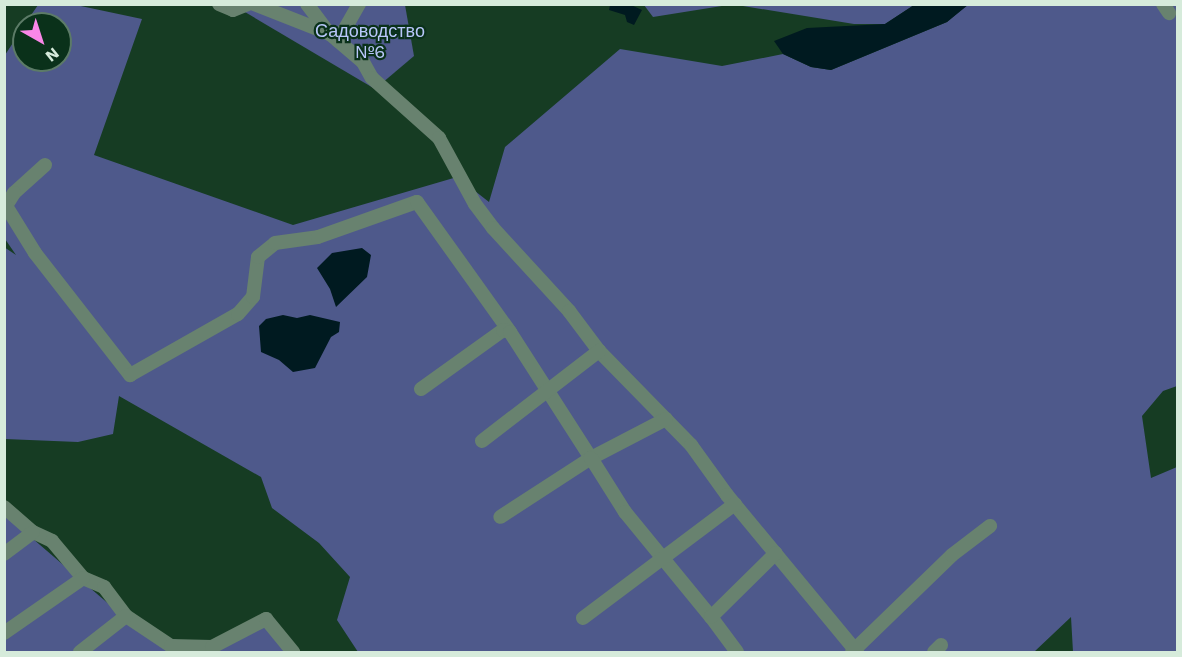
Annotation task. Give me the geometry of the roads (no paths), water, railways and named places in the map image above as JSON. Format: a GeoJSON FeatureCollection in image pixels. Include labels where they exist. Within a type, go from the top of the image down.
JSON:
{"type":"FeatureCollection","features":[{"type":"Feature","properties":{"kind":"lane"},"geometry":{"type":"LineString","coordinates":[[219,4],[233,10],[248,4]]}},
{"type":"Feature","properties":{"kind":"lane"},"geometry":{"type":"LineString","coordinates":[[254,4],[334,37]]}},
{"type":"Feature","properties":{"kind":"lane"},"geometry":{"type":"LineString","coordinates":[[307,4],[334,37],[439,138],[481,212],[569,310],[599,351],[666,419],[855,652],[952,555],[990,526]]}},
{"type":"Feature","properties":{"kind":"lane"},"geometry":{"type":"LineString","coordinates":[[334,37],[359,4]]}},
{"type":"Feature","properties":{"kind":"lane"},"geometry":{"type":"LineString","coordinates":[[45,165],[14,193],[6,206],[35,253],[130,375],[238,314],[253,297],[258,256],[275,243],[318,237],[417,202],[510,332],[625,512],[737,652]]}},
{"type":"Feature","properties":{"kind":"lane"},"geometry":{"type":"LineString","coordinates":[[421,389],[503,330],[510,332]]}},
{"type":"Feature","properties":{"kind":"lane"},"geometry":{"type":"LineString","coordinates":[[482,441],[549,392],[599,351]]}},
{"type":"Feature","properties":{"kind":"lane"},"geometry":{"type":"LineString","coordinates":[[500,517],[591,458],[666,419]]}},
{"type":"Feature","properties":{"kind":"lane"},"geometry":{"type":"LineString","coordinates":[[583,618],[663,561],[735,504]]}},
{"type":"Feature","properties":{"kind":"lane"},"geometry":{"type":"LineString","coordinates":[[4,507],[33,532],[52,541],[83,578],[104,587],[126,616],[168,649],[212,647],[266,619],[284,650]]}},
{"type":"Feature","properties":{"kind":"lane"},"geometry":{"type":"LineString","coordinates":[[4,554],[33,532]]}},
{"type":"Feature","properties":{"kind":"lane"},"geometry":{"type":"LineString","coordinates":[[711,617],[776,553]]}},
{"type":"Feature","properties":{"kind":"lane"},"geometry":{"type":"LineString","coordinates":[[4,633],[83,578]]}},
{"type":"Feature","properties":{"kind":"lane"},"geometry":{"type":"LineString","coordinates":[[80,652],[126,616]]}},
{"type":"Feature","properties":{"kind":"park label","name":"Садоводство №6"},"geometry":{"type":"Point","coordinates":[370,42]}}]}
